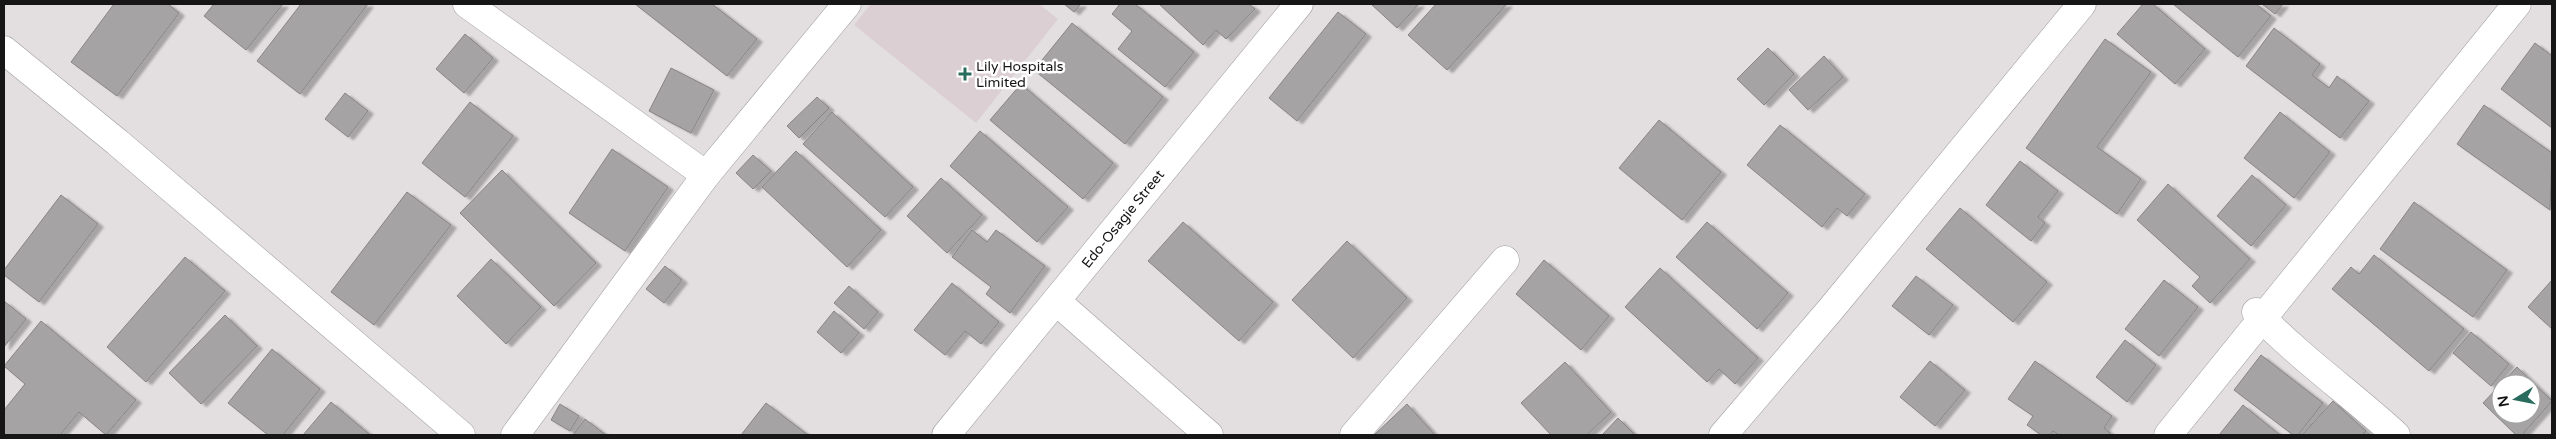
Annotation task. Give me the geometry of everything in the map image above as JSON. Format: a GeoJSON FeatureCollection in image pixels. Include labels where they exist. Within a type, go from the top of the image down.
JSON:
{"type":"FeatureCollection","features":[{"type":"Feature","properties":{"kind":"street"},"geometry":{"type":"LineString","coordinates":[[467,4],[706,175]]}},
{"type":"Feature","properties":{"kind":"street"},"geometry":{"type":"LineString","coordinates":[[515,435],[706,175],[847,4]]}},
{"type":"Feature","properties":{"kind":"street","name":"Edo-Osagie Street"},"geometry":{"type":"LineString","coordinates":[[946,435],[1299,4]]}},
{"type":"Feature","properties":{"kind":"street"},"geometry":{"type":"LineString","coordinates":[[1722,435],[1831,309],[2082,4]]}},
{"type":"Feature","properties":{"kind":"street"},"geometry":{"type":"LineString","coordinates":[[2168,435],[2517,4]]}},
{"type":"Feature","properties":{"kind":"street"},"geometry":{"type":"LineString","coordinates":[[4,50],[117,142],[460,435]]}},
{"type":"Feature","properties":{"kind":"street"},"geometry":{"type":"LineString","coordinates":[[1354,435],[1505,260]]}},
{"type":"Feature","properties":{"kind":"street"},"geometry":{"type":"LineString","coordinates":[[1056,301],[1209,435]]}},
{"type":"Feature","properties":{"kind":"street"},"geometry":{"type":"LineString","coordinates":[[2256,312],[2287,344],[2344,389],[2396,435]]}},
{"type":"Feature","properties":{"kind":"shaded area","name":"Lily Hospitals Limited"},"geometry":{"type":"Polygon","coordinates":[[[871,4],[1039,4],[1058,19],[976,123],[854,25],[871,4]]]}},
{"type":"Feature","properties":{"kind":"building"},"geometry":{"type":"Polygon","coordinates":[[[114,4],[168,4],[179,13],[117,96],[71,62],[114,4]]]}},
{"type":"Feature","properties":{"kind":"building"},"geometry":{"type":"Polygon","coordinates":[[[214,4],[283,4],[246,50],[204,16],[214,4]]]}},
{"type":"Feature","properties":{"kind":"building"},"geometry":{"type":"Polygon","coordinates":[[[301,4],[368,4],[300,94],[257,61],[301,4]]]}},
{"type":"Feature","properties":{"kind":"building"},"geometry":{"type":"Polygon","coordinates":[[[635,4],[712,4],[757,39],[727,76],[635,4]]]}},
{"type":"Feature","properties":{"kind":"building"},"geometry":{"type":"Polygon","coordinates":[[[1064,4],[1081,4],[1074,12],[1064,4]]]}},
{"type":"Feature","properties":{"kind":"building"},"geometry":{"type":"Polygon","coordinates":[[[1120,4],[1135,4],[1194,52],[1165,87],[1118,49],[1132,31],[1112,14],[1120,4]]]}},
{"type":"Feature","properties":{"kind":"building"},"geometry":{"type":"Polygon","coordinates":[[[1159,4],[1249,4],[1255,9],[1226,39],[1216,30],[1203,45],[1159,4]]]}},
{"type":"Feature","properties":{"kind":"building"},"geometry":{"type":"Polygon","coordinates":[[[1371,4],[1419,4],[1397,28],[1371,4]]]}},
{"type":"Feature","properties":{"kind":"building"},"geometry":{"type":"Polygon","coordinates":[[[1436,4],[1507,4],[1447,70],[1408,35],[1436,4]]]}},
{"type":"Feature","properties":{"kind":"building"},"geometry":{"type":"Polygon","coordinates":[[[2143,4],[2153,4],[2205,49],[2175,84],[2117,34],[2143,4]]]}},
{"type":"Feature","properties":{"kind":"building"},"geometry":{"type":"Polygon","coordinates":[[[2173,4],[2256,4],[2271,16],[2238,57],[2173,4]]]}},
{"type":"Feature","properties":{"kind":"building"},"geometry":{"type":"Polygon","coordinates":[[[2262,4],[2283,4],[2275,14],[2262,4]]]}},
{"type":"Feature","properties":{"kind":"building"},"geometry":{"type":"Polygon","coordinates":[[[1338,12],[1366,34],[1297,121],[1269,98],[1338,12]]]}},
{"type":"Feature","properties":{"kind":"building"},"geometry":{"type":"Polygon","coordinates":[[[1072,23],[1163,97],[1125,144],[1034,70],[1072,23]]]}},
{"type":"Feature","properties":{"kind":"building"},"geometry":{"type":"Polygon","coordinates":[[[2274,28],[2320,64],[2312,75],[2329,88],[2337,76],[2369,101],[2340,138],[2246,66],[2274,28]]]}},
{"type":"Feature","properties":{"kind":"building"},"geometry":{"type":"Polygon","coordinates":[[[465,34],[493,58],[464,93],[436,69],[465,34]]]}},
{"type":"Feature","properties":{"kind":"building"},"geometry":{"type":"Polygon","coordinates":[[[2105,39],[2151,72],[2097,147],[2141,179],[2117,214],[2026,148],[2105,39]]]}},
{"type":"Feature","properties":{"kind":"building"},"geometry":{"type":"Polygon","coordinates":[[[2535,43],[2552,56],[2552,128],[2501,89],[2535,43]]]}},
{"type":"Feature","properties":{"kind":"building"},"geometry":{"type":"Polygon","coordinates":[[[1768,48],[1794,74],[1764,105],[1737,79],[1768,48]]]}},
{"type":"Feature","properties":{"kind":"building"},"geometry":{"type":"Polygon","coordinates":[[[1824,56],[1843,77],[1808,110],[1789,90],[1824,56]]]}},
{"type":"Feature","properties":{"kind":"building"},"geometry":{"type":"Polygon","coordinates":[[[671,68],[714,90],[691,133],[649,111],[671,68]]]}},
{"type":"Feature","properties":{"kind":"building"},"geometry":{"type":"Polygon","coordinates":[[[1021,84],[1113,163],[1083,199],[990,120],[1021,84]]]}},
{"type":"Feature","properties":{"kind":"building"},"geometry":{"type":"Polygon","coordinates":[[[345,93],[368,111],[348,137],[325,119],[345,93]]]}},
{"type":"Feature","properties":{"kind":"building"},"geometry":{"type":"Polygon","coordinates":[[[817,97],[829,108],[799,138],[787,126],[817,97]]]}},
{"type":"Feature","properties":{"kind":"building"},"geometry":{"type":"Polygon","coordinates":[[[470,102],[513,136],[465,197],[422,163],[470,102]]]}},
{"type":"Feature","properties":{"kind":"building"},"geometry":{"type":"Polygon","coordinates":[[[2484,105],[2552,153],[2550,210],[2457,144],[2484,105]]]}},
{"type":"Feature","properties":{"kind":"building"},"geometry":{"type":"Polygon","coordinates":[[[832,112],[913,187],[885,217],[803,144],[832,112]]]}},
{"type":"Feature","properties":{"kind":"building"},"geometry":{"type":"Polygon","coordinates":[[[2280,112],[2330,152],[2294,198],[2244,158],[2280,112]]]}},
{"type":"Feature","properties":{"kind":"building"},"geometry":{"type":"Polygon","coordinates":[[[1659,120],[1721,172],[1682,220],[1619,168],[1659,120]]]}},
{"type":"Feature","properties":{"kind":"building"},"geometry":{"type":"Polygon","coordinates":[[[1780,125],[1865,194],[1847,216],[1837,208],[1822,227],[1747,165],[1780,125]]]}},
{"type":"Feature","properties":{"kind":"building"},"geometry":{"type":"Polygon","coordinates":[[[980,131],[1068,207],[1037,242],[950,166],[980,131]]]}},
{"type":"Feature","properties":{"kind":"building"},"geometry":{"type":"Polygon","coordinates":[[[612,149],[668,187],[625,251],[569,213],[612,149]]]}},
{"type":"Feature","properties":{"kind":"building"},"geometry":{"type":"Polygon","coordinates":[[[796,151],[881,230],[847,267],[762,187],[796,151]]]}},
{"type":"Feature","properties":{"kind":"building"},"geometry":{"type":"Polygon","coordinates":[[[753,155],[771,171],[753,189],[736,173],[753,155]]]}},
{"type":"Feature","properties":{"kind":"building"},"geometry":{"type":"Polygon","coordinates":[[[2020,161],[2058,191],[2038,217],[2045,223],[2031,241],[1986,205],[2020,161]]]}},
{"type":"Feature","properties":{"kind":"building"},"geometry":{"type":"Polygon","coordinates":[[[502,170],[596,263],[554,306],[460,213],[502,170]]]}},
{"type":"Feature","properties":{"kind":"building"},"geometry":{"type":"Polygon","coordinates":[[[2252,175],[2286,205],[2251,246],[2217,216],[2252,175]]]}},
{"type":"Feature","properties":{"kind":"building"},"geometry":{"type":"Polygon","coordinates":[[[941,178],[982,215],[947,253],[907,216],[941,178]]]}},
{"type":"Feature","properties":{"kind":"building"},"geometry":{"type":"Polygon","coordinates":[[[2168,184],[2250,259],[2210,303],[2192,286],[2200,277],[2137,220],[2168,184]]]}},
{"type":"Feature","properties":{"kind":"building"},"geometry":{"type":"Polygon","coordinates":[[[407,192],[451,225],[374,325],[331,292],[407,192]]]}},
{"type":"Feature","properties":{"kind":"building"},"geometry":{"type":"Polygon","coordinates":[[[61,195],[98,224],[39,302],[4,275],[4,270],[61,195]]]}},
{"type":"Feature","properties":{"kind":"building"},"geometry":{"type":"Polygon","coordinates":[[[2414,202],[2507,270],[2473,317],[2380,249],[2414,202]]]}},
{"type":"Feature","properties":{"kind":"building"},"geometry":{"type":"Polygon","coordinates":[[[1960,208],[2047,282],[2013,322],[1926,249],[1960,208]]]}},
{"type":"Feature","properties":{"kind":"building"},"geometry":{"type":"Polygon","coordinates":[[[1183,222],[1273,302],[1239,341],[1148,261],[1183,222]]]}},
{"type":"Feature","properties":{"kind":"building"},"geometry":{"type":"Polygon","coordinates":[[[1707,222],[1788,293],[1757,329],[1676,257],[1707,222]]]}},
{"type":"Feature","properties":{"kind":"building"},"geometry":{"type":"Polygon","coordinates":[[[972,230],[987,242],[996,230],[1045,266],[1010,313],[986,294],[991,287],[952,257],[972,230]]]}},
{"type":"Feature","properties":{"kind":"building"},"geometry":{"type":"Polygon","coordinates":[[[1347,241],[1407,298],[1353,358],[1292,300],[1347,241]]]}},
{"type":"Feature","properties":{"kind":"building"},"geometry":{"type":"Polygon","coordinates":[[[2374,255],[2464,329],[2429,371],[2332,289],[2351,267],[2359,274],[2374,255]]]}},
{"type":"Feature","properties":{"kind":"building"},"geometry":{"type":"Polygon","coordinates":[[[185,257],[225,291],[146,382],[107,347],[185,257]]]}},
{"type":"Feature","properties":{"kind":"building"},"geometry":{"type":"Polygon","coordinates":[[[491,259],[541,307],[506,344],[457,296],[491,259]]]}},
{"type":"Feature","properties":{"kind":"building"},"geometry":{"type":"Polygon","coordinates":[[[1544,260],[1609,316],[1581,350],[1516,294],[1544,260]]]}},
{"type":"Feature","properties":{"kind":"building"},"geometry":{"type":"Polygon","coordinates":[[[665,266],[682,280],[664,303],[646,289],[665,266]]]}},
{"type":"Feature","properties":{"kind":"building"},"geometry":{"type":"Polygon","coordinates":[[[1660,268],[1758,358],[1735,384],[1719,369],[1707,382],[1625,307],[1660,268]]]}},
{"type":"Feature","properties":{"kind":"building"},"geometry":{"type":"Polygon","coordinates":[[[1916,276],[1953,305],[1929,335],[1892,306],[1916,276]]]}},
{"type":"Feature","properties":{"kind":"building"},"geometry":{"type":"Polygon","coordinates":[[[2164,280],[2198,307],[2159,356],[2125,329],[2164,280]]]}},
{"type":"Feature","properties":{"kind":"building"},"geometry":{"type":"Polygon","coordinates":[[[2552,280],[2552,329],[2528,307],[2552,280]]]}},
{"type":"Feature","properties":{"kind":"building"},"geometry":{"type":"Polygon","coordinates":[[[952,283],[999,322],[981,344],[965,331],[945,355],[914,330],[952,283]]]}},
{"type":"Feature","properties":{"kind":"building"},"geometry":{"type":"Polygon","coordinates":[[[849,286],[878,312],[864,329],[834,303],[849,286]]]}},
{"type":"Feature","properties":{"kind":"building"},"geometry":{"type":"Polygon","coordinates":[[[4,301],[26,319],[4,347],[4,301]]]}},
{"type":"Feature","properties":{"kind":"building"},"geometry":{"type":"Polygon","coordinates":[[[834,311],[859,333],[841,353],[817,332],[834,311]]]}},
{"type":"Feature","properties":{"kind":"building"},"geometry":{"type":"Polygon","coordinates":[[[225,315],[257,346],[201,404],[169,373],[225,315]]]}},
{"type":"Feature","properties":{"kind":"building"},"geometry":{"type":"Polygon","coordinates":[[[41,321],[136,400],[106,435],[79,412],[60,435],[4,435],[4,410],[25,384],[4,366],[41,321]]]}},
{"type":"Feature","properties":{"kind":"building"},"geometry":{"type":"Polygon","coordinates":[[[2471,332],[2509,364],[2501,374],[2491,374],[2491,386],[2453,353],[2471,332]]]}},
{"type":"Feature","properties":{"kind":"building"},"geometry":{"type":"Polygon","coordinates":[[[2125,340],[2156,365],[2127,402],[2096,377],[2125,340]]]}},
{"type":"Feature","properties":{"kind":"building"},"geometry":{"type":"Polygon","coordinates":[[[272,349],[320,389],[283,435],[268,435],[228,403],[272,349]]]}},
{"type":"Feature","properties":{"kind":"building"},"geometry":{"type":"Polygon","coordinates":[[[2261,355],[2323,403],[2298,435],[2293,435],[2234,390],[2261,355]]]}},
{"type":"Feature","properties":{"kind":"building"},"geometry":{"type":"Polygon","coordinates":[[[1930,361],[1965,390],[1935,426],[1900,397],[1930,361]]]}},
{"type":"Feature","properties":{"kind":"building"},"geometry":{"type":"Polygon","coordinates":[[[2035,361],[2112,416],[2104,428],[2110,433],[2109,435],[2059,435],[2053,431],[2050,435],[2041,435],[2027,425],[2033,416],[2008,399],[2035,361]]]}},
{"type":"Feature","properties":{"kind":"building"},"geometry":{"type":"Polygon","coordinates":[[[1565,362],[1611,412],[1587,435],[1551,435],[1521,403],[1565,362]]]}},
{"type":"Feature","properties":{"kind":"building"},"geometry":{"type":"Polygon","coordinates":[[[2517,367],[2524,374],[2510,374],[2517,367]]]}},
{"type":"Feature","properties":{"kind":"building"},"geometry":{"type":"Polygon","coordinates":[[[2541,390],[2552,401],[2541,413],[2541,390]]]}},
{"type":"Feature","properties":{"kind":"building"},"geometry":{"type":"Polygon","coordinates":[[[2491,395],[2491,411],[2483,403],[2491,395]]]}},
{"type":"Feature","properties":{"kind":"building"},"geometry":{"type":"Polygon","coordinates":[[[2333,401],[2366,431],[2362,435],[2302,435],[2333,401]]]}},
{"type":"Feature","properties":{"kind":"building"},"geometry":{"type":"Polygon","coordinates":[[[331,402],[369,434],[303,435],[331,402]]]}},
{"type":"Feature","properties":{"kind":"building"},"geometry":{"type":"Polygon","coordinates":[[[766,403],[808,435],[741,435],[766,403]]]}},
{"type":"Feature","properties":{"kind":"building"},"geometry":{"type":"Polygon","coordinates":[[[560,404],[579,416],[570,431],[551,420],[560,404]]]}},
{"type":"Feature","properties":{"kind":"building"},"geometry":{"type":"Polygon","coordinates":[[[1407,404],[1435,435],[1374,435],[1407,404]]]}},
{"type":"Feature","properties":{"kind":"building"},"geometry":{"type":"Polygon","coordinates":[[[2243,405],[2280,435],[2219,435],[2243,405]]]}},
{"type":"Feature","properties":{"kind":"building"},"geometry":{"type":"Polygon","coordinates":[[[1618,418],[1635,435],[1602,435],[1618,418]]]}},
{"type":"Feature","properties":{"kind":"building"},"geometry":{"type":"Polygon","coordinates":[[[585,419],[606,435],[573,435],[585,419]]]}},
{"type":"Feature","properties":{"kind":"building"},"geometry":{"type":"Polygon","coordinates":[[[2505,424],[2532,424],[2522,435],[2516,435],[2505,424]]]}},
{"type":"Feature","properties":{"kind":"place","name":"Lily Hospitals Limited"},"geometry":{"type":"Point","coordinates":[965,74]}}]}
